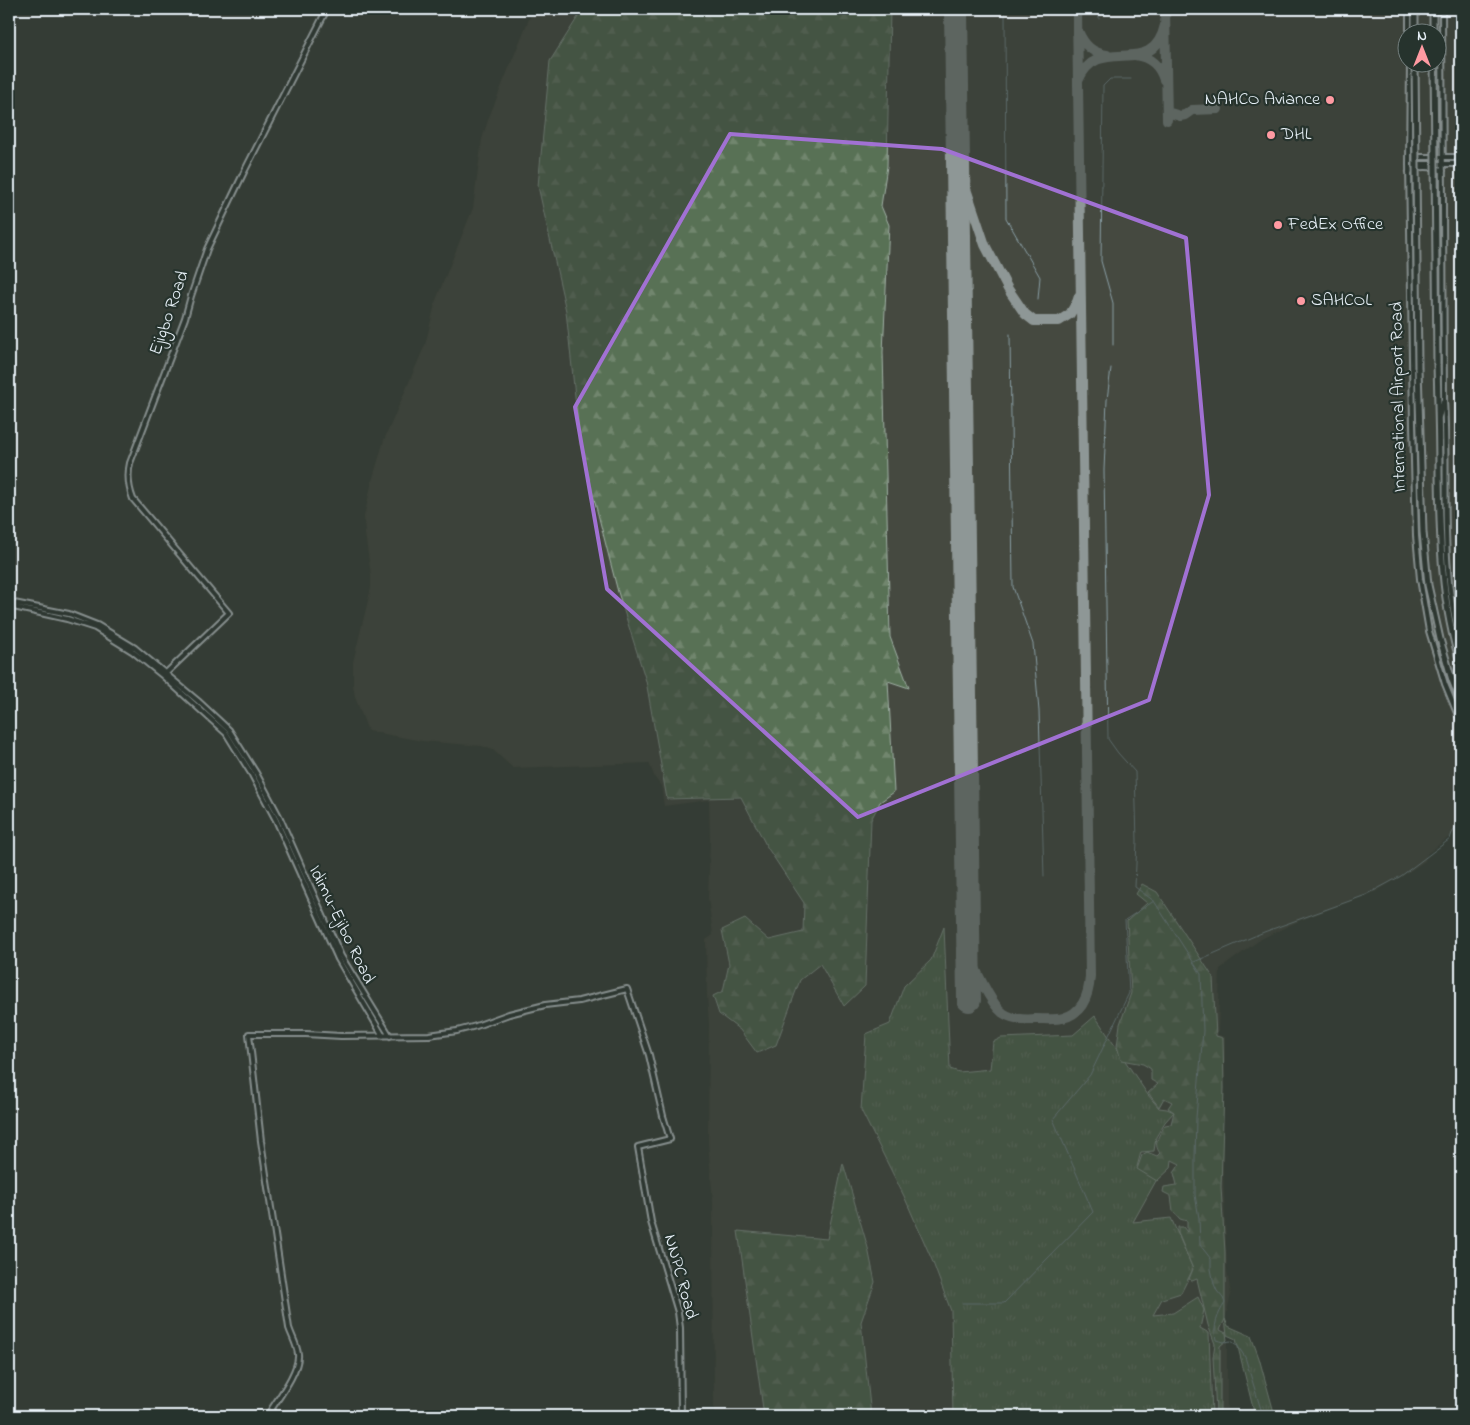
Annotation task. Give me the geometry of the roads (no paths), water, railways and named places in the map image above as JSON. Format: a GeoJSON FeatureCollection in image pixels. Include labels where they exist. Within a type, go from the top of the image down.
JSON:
{"type":"FeatureCollection","features":[{"type":"Feature","properties":{"kind":"highway"},"geometry":{"type":"LineString","coordinates":[[1415,9],[1415,22]]}},
{"type":"Feature","properties":{"kind":"highway"},"geometry":{"type":"LineString","coordinates":[[1433,9],[1433,22]]}},
{"type":"Feature","properties":{"kind":"highway","name":"International Airport Road"},"geometry":{"type":"LineString","coordinates":[[1415,72],[1418,368],[1423,532],[1428,585],[1440,639],[1452,680],[1461,702]]}},
{"type":"Feature","properties":{"kind":"highway"},"geometry":{"type":"LineString","coordinates":[[1434,72],[1439,494],[1447,607],[1461,665]]}},
{"type":"Feature","properties":{"kind":"main road","name":"Ejigbo Road"},"geometry":{"type":"LineString","coordinates":[[165,674],[229,613],[134,499],[129,490],[128,473],[130,463],[185,318],[207,248],[327,9]]}},
{"type":"Feature","properties":{"kind":"main road"},"geometry":{"type":"LineString","coordinates":[[1409,9],[1409,22]]}},
{"type":"Feature","properties":{"kind":"main road"},"geometry":{"type":"LineString","coordinates":[[1442,9],[1446,547],[1452,604],[1461,646]]}},
{"type":"Feature","properties":{"kind":"main road","name":"International Airport Road"},"geometry":{"type":"LineString","coordinates":[[1410,72],[1409,172],[1416,536],[1420,579],[1429,631],[1445,684],[1461,724]]}},
{"type":"Feature","properties":{"kind":"main road"},"geometry":{"type":"LineString","coordinates":[[1409,157],[1461,157]]}},
{"type":"Feature","properties":{"kind":"main road"},"geometry":{"type":"LineString","coordinates":[[1409,164],[1461,164]]}},
{"type":"Feature","properties":{"kind":"main road"},"geometry":{"type":"LineString","coordinates":[[1409,172],[1414,168],[1426,167],[1438,168],[1443,171]]}},
{"type":"Feature","properties":{"kind":"main road"},"geometry":{"type":"LineString","coordinates":[[1438,417],[1444,400]]}},
{"type":"Feature","properties":{"kind":"main road"},"geometry":{"type":"LineString","coordinates":[[1413,406],[1420,406]]}},
{"type":"Feature","properties":{"kind":"main road","name":"Idimu-Ejibo Road"},"geometry":{"type":"LineString","coordinates":[[9,602],[69,614],[97,624],[135,648],[226,733],[276,820],[343,965],[383,1036]]}},
{"type":"Feature","properties":{"kind":"main road","name":"Idimu-Ejibo Road"},"geometry":{"type":"LineString","coordinates":[[9,606],[67,619],[95,628],[165,674]]}},
{"type":"Feature","properties":{"kind":"main road","name":"Idimu-Ejibo Road"},"geometry":{"type":"LineString","coordinates":[[343,965],[390,1036]]}},
{"type":"Feature","properties":{"kind":"main road","name":"NNPC Road"},"geometry":{"type":"LineString","coordinates":[[390,1036],[429,1035],[457,1031],[545,1005],[579,1001],[627,989],[649,1055],[670,1139],[638,1147],[651,1222],[678,1312],[680,1328],[680,1416]]}},
{"type":"Feature","properties":{"kind":"main road"},"geometry":{"type":"LineString","coordinates":[[267,1416],[296,1369],[298,1359],[297,1348],[289,1328],[260,1141],[250,1034],[390,1036]]}},
{"type":"Feature","properties":{"kind":"waterway"},"geometry":{"type":"LineString","coordinates":[[1005,9],[1006,218],[1040,277],[1038,299]]}},
{"type":"Feature","properties":{"kind":"waterway"},"geometry":{"type":"LineString","coordinates":[[1099,9],[1099,19]]}},
{"type":"Feature","properties":{"kind":"waterway"},"geometry":{"type":"LineString","coordinates":[[1113,345],[1113,303],[1101,261],[1103,86],[1110,79],[1131,79]]}},
{"type":"Feature","properties":{"kind":"waterway"},"geometry":{"type":"LineString","coordinates":[[1010,334],[1013,587],[1033,644],[1039,711],[1044,876]]}},
{"type":"Feature","properties":{"kind":"waterway"},"geometry":{"type":"LineString","coordinates":[[1111,368],[1107,400],[1104,470],[1108,739],[1135,772],[1137,841],[1135,887],[1154,901],[1201,974],[1203,1031],[1196,1118],[1195,1158],[1195,1195],[1199,1218],[1200,1245],[1211,1259],[1214,1284],[1225,1303],[1216,1321],[1216,1340],[1231,1341],[1237,1345],[1245,1357],[1263,1416]]}},
{"type":"Feature","properties":{"kind":"waterway"},"geometry":{"type":"LineString","coordinates":[[1194,962],[1264,932],[1366,895],[1401,876],[1450,839],[1461,820]]}},
{"type":"Feature","properties":{"kind":"waterway"},"geometry":{"type":"LineString","coordinates":[[962,1303],[1004,1303],[1093,1212],[1053,1119],[1090,1075],[1129,993],[1125,920],[1154,901]]}},
{"type":"Feature","properties":{"kind":"place","name":"NAHCO Aviance"},"geometry":{"type":"Point","coordinates":[1330,100]}},
{"type":"Feature","properties":{"kind":"place","name":"DHL"},"geometry":{"type":"Point","coordinates":[1271,135]}},
{"type":"Feature","properties":{"kind":"place","name":"FedEx Office"},"geometry":{"type":"Point","coordinates":[1278,225]}},
{"type":"Feature","properties":{"kind":"place","name":"SAHCOL"},"geometry":{"type":"Point","coordinates":[1301,301]}}]}
